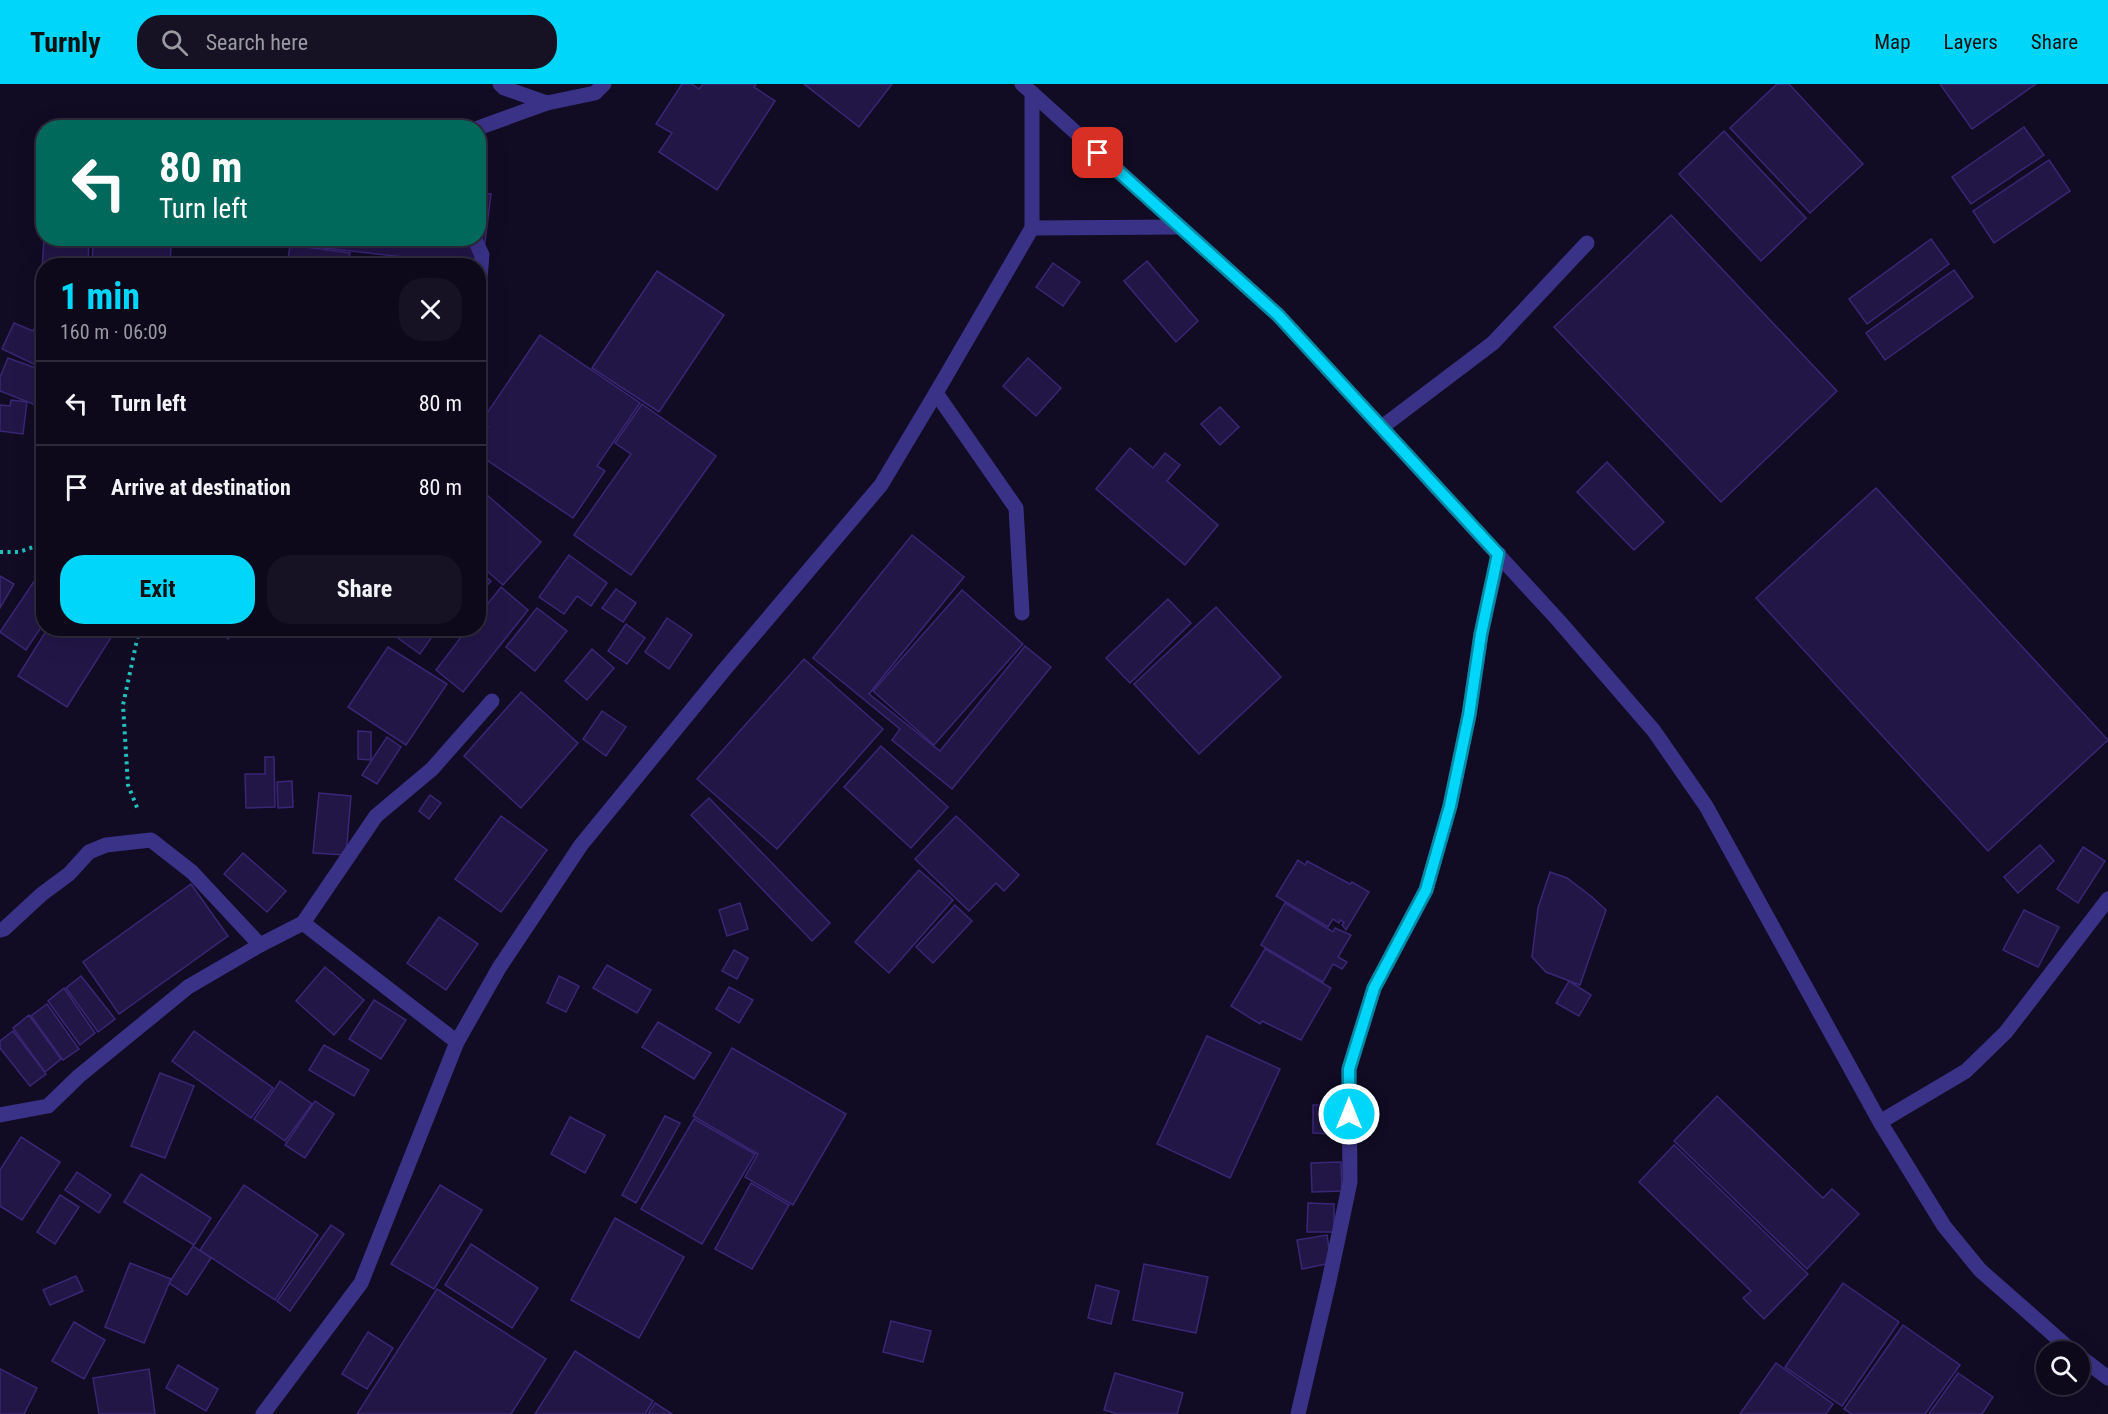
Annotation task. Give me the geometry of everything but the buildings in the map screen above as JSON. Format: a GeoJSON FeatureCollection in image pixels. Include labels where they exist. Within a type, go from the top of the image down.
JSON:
{"type":"FeatureCollection","features":[{"type":"Feature","properties":{"kind":"street"},"geometry":{"type":"LineString","coordinates":[[500,84],[504,88],[547,103]]}},
{"type":"Feature","properties":{"kind":"street"},"geometry":{"type":"LineString","coordinates":[[486,125],[547,103],[595,93],[604,84]]}},
{"type":"Feature","properties":{"kind":"street"},"geometry":{"type":"LineString","coordinates":[[1027,89],[1278,315],[1498,554],[1654,730],[1706,806],[1880,1122],[1944,1226],[1980,1270],[2061,1341]]}},
{"type":"Feature","properties":{"kind":"street"},"geometry":{"type":"LineString","coordinates":[[263,1414],[361,1283],[457,1042],[499,969],[581,845],[725,669],[881,485],[1032,228],[1027,89]]}},
{"type":"Feature","properties":{"kind":"street"},"geometry":{"type":"LineString","coordinates":[[1032,228],[1180,227]]}},
{"type":"Feature","properties":{"kind":"street"},"geometry":{"type":"LineString","coordinates":[[1382,427],[1493,343],[1587,243]]}},
{"type":"Feature","properties":{"kind":"street"},"geometry":{"type":"LineString","coordinates":[[936,393],[1016,508],[1022,613]]}},
{"type":"Feature","properties":{"kind":"street"},"geometry":{"type":"LineString","coordinates":[[1298,1414],[1350,1182],[1349,1069],[1374,988],[1426,890],[1450,806],[1498,554]]}},
{"type":"Feature","properties":{"kind":"street"},"geometry":{"type":"LineString","coordinates":[[0,1115],[48,1106],[79,1076],[188,987],[303,923],[376,816],[432,769],[492,701]]}},
{"type":"Feature","properties":{"kind":"street"},"geometry":{"type":"LineString","coordinates":[[0,930],[69,874],[89,852],[105,845],[151,840],[192,872],[260,945]]}},
{"type":"Feature","properties":{"kind":"street"},"geometry":{"type":"LineString","coordinates":[[1880,1122],[1966,1071],[2006,1032],[2108,899]]}},
{"type":"Feature","properties":{"kind":"street"},"geometry":{"type":"LineString","coordinates":[[303,923],[457,1042]]}},
{"type":"Feature","properties":{"kind":"street"},"geometry":{"type":"LineString","coordinates":[[2090,1364],[2108,1378]]}},
{"type":"Feature","properties":{"kind":"path"},"geometry":{"type":"LineString","coordinates":[[0,552],[20,552],[36,546]]}},
{"type":"Feature","properties":{"kind":"path"},"geometry":{"type":"LineString","coordinates":[[138,636],[123,705],[128,786],[151,840]]}},
{"type":"Feature","properties":{"kind":"route"},"geometry":{"type":"LineString","coordinates":[[1098,153],[1278,315],[1498,554],[1450,806],[1426,890],[1374,988],[1349,1069],[1349,1114]]}}]}
